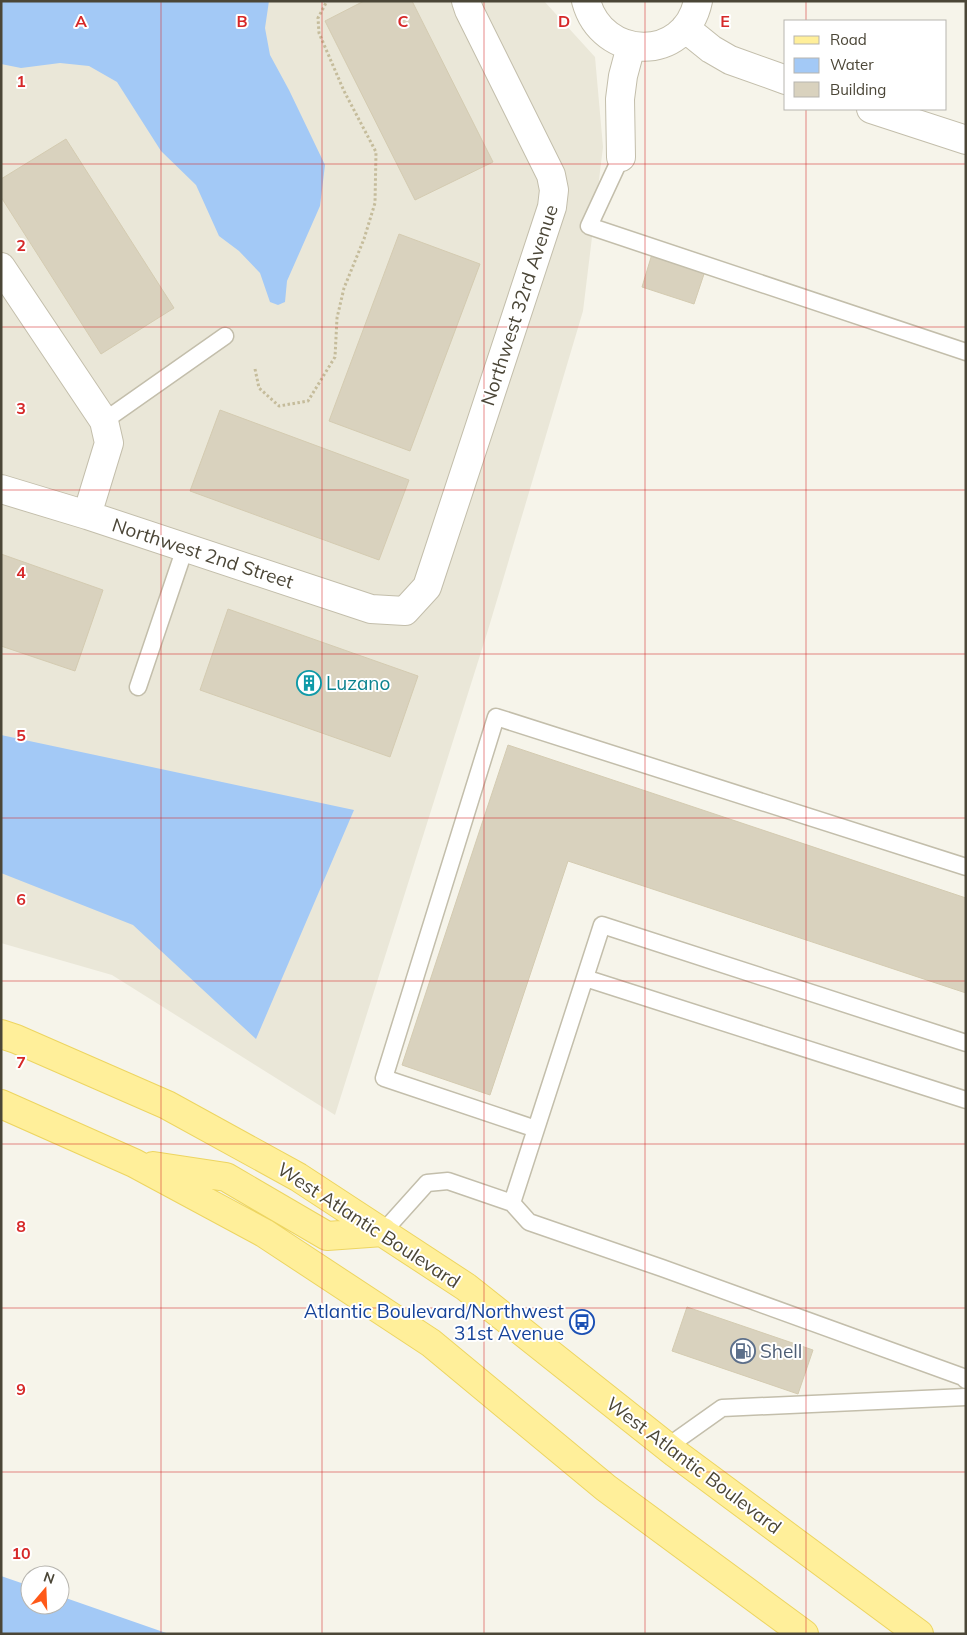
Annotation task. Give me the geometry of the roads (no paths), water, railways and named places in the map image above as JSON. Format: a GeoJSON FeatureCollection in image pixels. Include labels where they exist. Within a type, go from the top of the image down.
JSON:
{"type":"FeatureCollection","features":[{"type":"Feature","properties":{"kind":"main road","name":"West Atlantic Boulevard"},"geometry":{"type":"LineString","coordinates":[[1,1034],[167,1105],[298,1177],[383,1232],[466,1287],[667,1447],[919,1634]]}},
{"type":"Feature","properties":{"kind":"main road"},"geometry":{"type":"LineString","coordinates":[[1,1104],[134,1163],[264,1233],[432,1344],[606,1488],[804,1634]]}},
{"type":"Feature","properties":{"kind":"main road"},"geometry":{"type":"LineString","coordinates":[[134,1163],[226,1177],[327,1236],[383,1232]]}},
{"type":"Feature","properties":{"kind":"street","name":"Northwest 32rd Avenue"},"geometry":{"type":"LineString","coordinates":[[405,611],[427,587],[552,207],[554,190],[551,174],[466,1]]}},
{"type":"Feature","properties":{"kind":"street"},"geometry":{"type":"LineString","coordinates":[[586,1],[589,13],[599,28],[613,40],[631,46],[651,47],[670,41],[685,28],[696,11],[698,1]]}},
{"type":"Feature","properties":{"kind":"street"},"geometry":{"type":"LineString","coordinates":[[685,28],[711,49],[730,60],[784,79]]}},
{"type":"Feature","properties":{"kind":"street"},"geometry":{"type":"LineString","coordinates":[[621,156],[620,100],[623,76],[631,46]]}},
{"type":"Feature","properties":{"kind":"street"},"geometry":{"type":"LineString","coordinates":[[874,110],[960,140]]}},
{"type":"Feature","properties":{"kind":"street"},"geometry":{"type":"LineString","coordinates":[[1,267],[104,421],[109,443],[87,515]]}},
{"type":"Feature","properties":{"kind":"street","name":"Northwest 2nd Street"},"geometry":{"type":"LineString","coordinates":[[1,489],[87,515],[371,609],[405,611]]}},
{"type":"Feature","properties":{"kind":"lane"},"geometry":{"type":"LineString","coordinates":[[621,156],[589,226],[966,352]]}},
{"type":"Feature","properties":{"kind":"lane"},"geometry":{"type":"LineString","coordinates":[[104,421],[225,336]]}},
{"type":"Feature","properties":{"kind":"lane"},"geometry":{"type":"LineString","coordinates":[[138,687],[185,548]]}},
{"type":"Feature","properties":{"kind":"lane"},"geometry":{"type":"LineString","coordinates":[[536,1130],[384,1078],[496,717],[966,867]]}},
{"type":"Feature","properties":{"kind":"lane"},"geometry":{"type":"LineString","coordinates":[[512,1203],[602,925],[966,1043]]}},
{"type":"Feature","properties":{"kind":"lane"},"geometry":{"type":"LineString","coordinates":[[585,978],[966,1100]]}},
{"type":"Feature","properties":{"kind":"lane"},"geometry":{"type":"LineString","coordinates":[[383,1232],[427,1183],[448,1181],[512,1203],[528,1222],[662,1268],[963,1377],[966,1380]]}},
{"type":"Feature","properties":{"kind":"lane"},"geometry":{"type":"LineString","coordinates":[[667,1447],[722,1408],[966,1397]]}},
{"type":"Feature","properties":{"kind":"water"},"geometry":{"type":"Polygon","coordinates":[[[1,1],[269,1],[265,28],[270,55],[325,165],[320,206],[287,281],[285,302],[278,305],[270,302],[260,273],[239,251],[219,236],[196,185],[161,151],[117,82],[89,66],[60,63],[21,68],[1,64],[1,1]]]}},
{"type":"Feature","properties":{"kind":"water"},"geometry":{"type":"Polygon","coordinates":[[[1,735],[354,810],[256,1039],[133,925],[1,873],[1,735]]]}},
{"type":"Feature","properties":{"kind":"water"},"geometry":{"type":"Polygon","coordinates":[[[1,1576],[20,1583],[20,1615],[70,1615],[70,1599],[169,1634],[1,1634],[1,1576]]]}},
{"type":"Feature","properties":{"kind":"place","name":"Luzano"},"geometry":{"type":"Point","coordinates":[309,683]}},
{"type":"Feature","properties":{"kind":"place","name":"Atlantic Boulevard/Northwest 31st Avenue"},"geometry":{"type":"Point","coordinates":[582,1322]}},
{"type":"Feature","properties":{"kind":"place","name":"Shell"},"geometry":{"type":"Point","coordinates":[743,1351]}}]}
